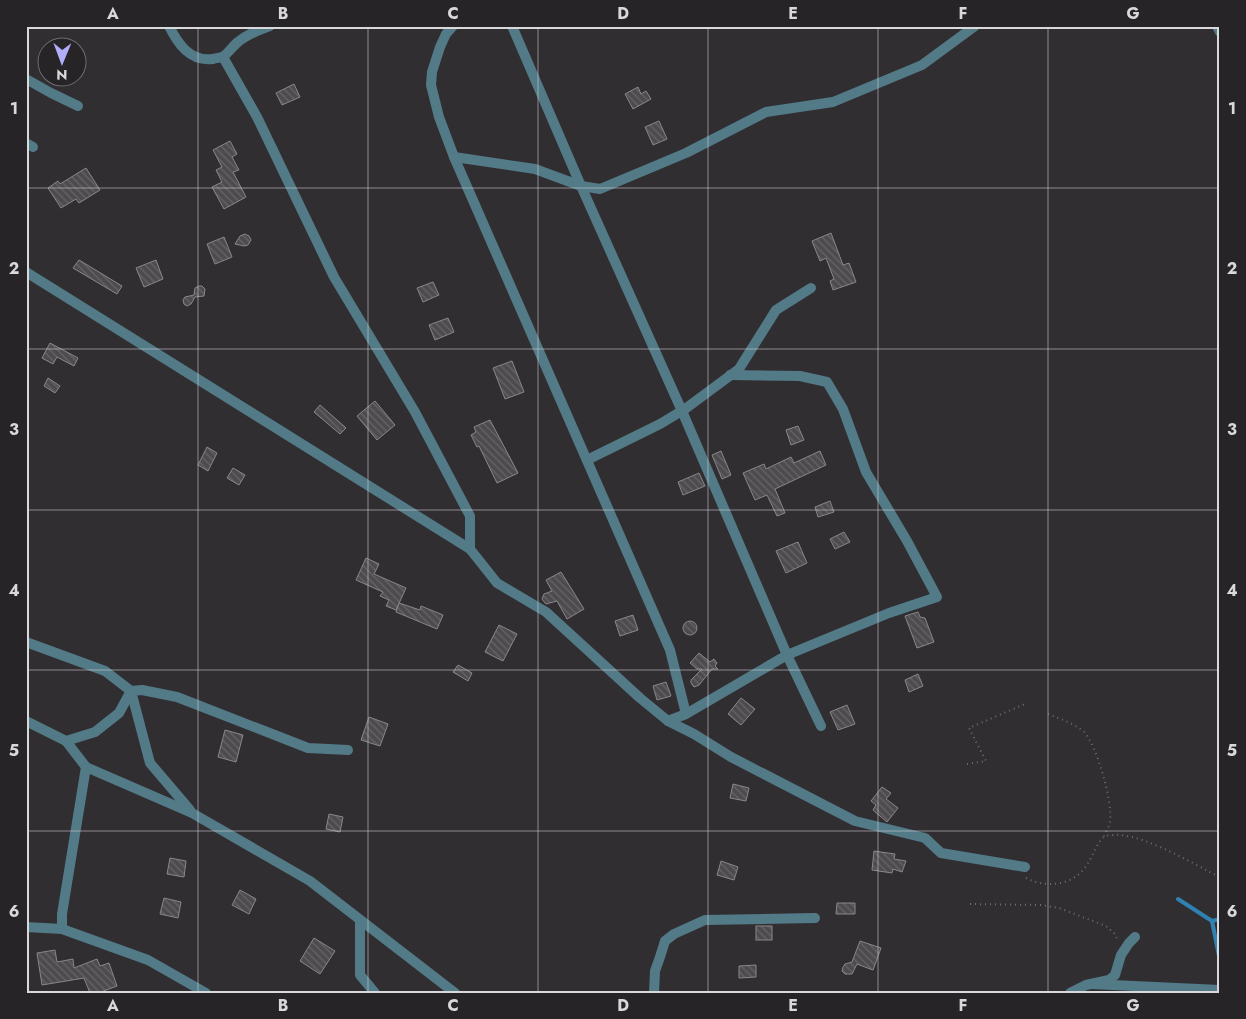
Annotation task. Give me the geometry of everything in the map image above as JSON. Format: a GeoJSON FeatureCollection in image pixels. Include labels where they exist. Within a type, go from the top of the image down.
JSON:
{"type":"FeatureCollection","features":[{"type":"Feature","properties":{"kind":"street"},"geometry":{"type":"LineString","coordinates":[[169,26],[179,44],[187,52],[200,58],[210,59],[223,56],[250,34],[270,26]]}},
{"type":"Feature","properties":{"kind":"street"},"geometry":{"type":"LineString","coordinates":[[452,26],[440,47],[432,72],[431,85],[439,117],[454,157],[670,650],[686,714]]}},
{"type":"Feature","properties":{"kind":"street"},"geometry":{"type":"LineString","coordinates":[[512,26],[581,186],[682,411],[787,655],[821,726]]}},
{"type":"Feature","properties":{"kind":"street"},"geometry":{"type":"LineString","coordinates":[[454,157],[535,169],[581,186],[600,190],[686,153],[766,112],[833,102],[922,65],[975,26]]}},
{"type":"Feature","properties":{"kind":"street"},"geometry":{"type":"LineString","coordinates":[[1217,26],[1220,32]]}},
{"type":"Feature","properties":{"kind":"street"},"geometry":{"type":"LineString","coordinates":[[223,56],[257,117],[334,277],[415,412],[470,516],[470,549]]}},
{"type":"Feature","properties":{"kind":"street"},"geometry":{"type":"LineString","coordinates":[[26,79],[78,106]]}},
{"type":"Feature","properties":{"kind":"street"},"geometry":{"type":"LineString","coordinates":[[26,272],[470,549],[497,582],[546,612],[640,698],[668,721],[694,734],[731,757],[855,821],[925,838],[941,853],[1024,872]]}},
{"type":"Feature","properties":{"kind":"street"},"geometry":{"type":"LineString","coordinates":[[587,460],[660,424],[682,411],[730,376],[739,369],[776,310],[811,288]]}},
{"type":"Feature","properties":{"kind":"street"},"geometry":{"type":"LineString","coordinates":[[668,721],[686,714],[787,655],[889,613],[937,597],[907,541],[866,472],[843,409],[827,382],[800,376],[730,376]]}},
{"type":"Feature","properties":{"kind":"street"},"geometry":{"type":"LineString","coordinates":[[26,642],[105,671],[131,691],[150,763],[192,813]]}},
{"type":"Feature","properties":{"kind":"street"},"geometry":{"type":"LineString","coordinates":[[131,691],[142,690],[177,697],[308,748],[348,750]]}},
{"type":"Feature","properties":{"kind":"street"},"geometry":{"type":"LineString","coordinates":[[66,741],[95,732],[119,713],[131,691]]}},
{"type":"Feature","properties":{"kind":"street"},"geometry":{"type":"LineString","coordinates":[[26,721],[66,741],[86,767],[192,813],[310,881],[455,993]]}},
{"type":"Feature","properties":{"kind":"street"},"geometry":{"type":"LineString","coordinates":[[62,929],[62,914],[86,767]]}},
{"type":"Feature","properties":{"kind":"street"},"geometry":{"type":"LineString","coordinates":[[654,993],[660,957],[666,941],[674,934],[705,920],[815,918]]}},
{"type":"Feature","properties":{"kind":"street"},"geometry":{"type":"LineString","coordinates":[[360,920],[360,975],[375,993]]}},
{"type":"Feature","properties":{"kind":"street"},"geometry":{"type":"LineString","coordinates":[[26,927],[62,929],[148,960],[206,993]]}},
{"type":"Feature","properties":{"kind":"street"},"geometry":{"type":"LineString","coordinates":[[1070,993],[1091,984],[1109,980],[1115,975],[1121,955],[1135,937]]}},
{"type":"Feature","properties":{"kind":"street"},"geometry":{"type":"LineString","coordinates":[[1091,984],[1220,990]]}},
{"type":"Feature","properties":{"kind":"path"},"geometry":{"type":"LineString","coordinates":[[967,764],[986,761],[968,728],[1025,704]]}},
{"type":"Feature","properties":{"kind":"path"},"geometry":{"type":"LineString","coordinates":[[1024,872],[1033,882],[1053,884],[1074,878],[1084,869],[1110,821],[1104,777],[1088,738],[1078,728],[1048,714]]}},
{"type":"Feature","properties":{"kind":"path"},"geometry":{"type":"LineString","coordinates":[[1103,837],[1115,834],[1142,840],[1220,877]]}},
{"type":"Feature","properties":{"kind":"path"},"geometry":{"type":"LineString","coordinates":[[970,904],[1041,905],[1059,908],[1106,926],[1114,934],[1121,955]]}},
{"type":"Feature","properties":{"kind":"building"},"geometry":{"type":"Polygon","coordinates":[[[294,84],[300,97],[282,105],[276,93],[294,84]]]}},
{"type":"Feature","properties":{"kind":"building"},"geometry":{"type":"Polygon","coordinates":[[[638,87],[641,94],[646,91],[651,99],[633,109],[625,94],[638,87]]]}},
{"type":"Feature","properties":{"kind":"building"},"geometry":{"type":"Polygon","coordinates":[[[659,121],[667,139],[653,145],[645,127],[659,121]]]}},
{"type":"Feature","properties":{"kind":"building"},"geometry":{"type":"Polygon","coordinates":[[[230,141],[237,154],[232,157],[239,170],[233,172],[246,197],[224,209],[212,187],[222,182],[216,170],[222,167],[213,150],[230,141]]]}},
{"type":"Feature","properties":{"kind":"building"},"geometry":{"type":"Polygon","coordinates":[[[86,168],[100,190],[79,203],[76,199],[61,208],[48,188],[58,181],[60,184],[86,168]]]}},
{"type":"Feature","properties":{"kind":"building"},"geometry":{"type":"Polygon","coordinates":[[[831,233],[843,265],[849,263],[856,282],[833,290],[830,281],[834,279],[826,258],[820,261],[812,241],[831,233]]]}},
{"type":"Feature","properties":{"kind":"building"},"geometry":{"type":"Polygon","coordinates":[[[245,234],[251,240],[248,245],[235,244],[240,236],[245,234]]]}},
{"type":"Feature","properties":{"kind":"building"},"geometry":{"type":"Polygon","coordinates":[[[224,237],[232,257],[215,264],[207,244],[224,237]]]}},
{"type":"Feature","properties":{"kind":"building"},"geometry":{"type":"Polygon","coordinates":[[[79,260],[122,286],[117,294],[73,268],[79,260]]]}},
{"type":"Feature","properties":{"kind":"building"},"geometry":{"type":"Polygon","coordinates":[[[156,260],[163,279],[144,287],[136,268],[156,260]]]}},
{"type":"Feature","properties":{"kind":"building"},"geometry":{"type":"Polygon","coordinates":[[[433,282],[439,295],[423,302],[417,288],[433,282]]]}},
{"type":"Feature","properties":{"kind":"building"},"geometry":{"type":"Polygon","coordinates":[[[199,286],[205,289],[204,296],[195,297],[191,304],[187,306],[184,304],[183,300],[185,297],[194,295],[195,288],[199,286]]]}},
{"type":"Feature","properties":{"kind":"building"},"geometry":{"type":"Polygon","coordinates":[[[448,318],[454,332],[435,340],[429,325],[448,318]]]}},
{"type":"Feature","properties":{"kind":"building"},"geometry":{"type":"Polygon","coordinates":[[[50,343],[78,358],[74,366],[57,357],[53,364],[42,358],[50,343]]]}},
{"type":"Feature","properties":{"kind":"building"},"geometry":{"type":"Polygon","coordinates":[[[512,361],[524,392],[505,399],[493,368],[512,361]]]}},
{"type":"Feature","properties":{"kind":"building"},"geometry":{"type":"Polygon","coordinates":[[[48,378],[60,386],[55,393],[44,386],[48,378]]]}},
{"type":"Feature","properties":{"kind":"building"},"geometry":{"type":"Polygon","coordinates":[[[375,401],[395,425],[377,440],[357,416],[375,401]]]}},
{"type":"Feature","properties":{"kind":"building"},"geometry":{"type":"Polygon","coordinates":[[[320,405],[346,428],[340,434],[314,412],[320,405]]]}},
{"type":"Feature","properties":{"kind":"building"},"geometry":{"type":"Polygon","coordinates":[[[490,420],[518,473],[497,483],[479,446],[477,447],[471,435],[476,432],[474,427],[490,420]]]}},
{"type":"Feature","properties":{"kind":"building"},"geometry":{"type":"Polygon","coordinates":[[[798,426],[804,440],[791,445],[786,430],[798,426]]]}},
{"type":"Feature","properties":{"kind":"building"},"geometry":{"type":"Polygon","coordinates":[[[207,447],[217,453],[208,471],[198,465],[207,447]]]}},
{"type":"Feature","properties":{"kind":"building"},"geometry":{"type":"Polygon","coordinates":[[[721,451],[731,475],[722,479],[712,455],[721,451]]]}},
{"type":"Feature","properties":{"kind":"building"},"geometry":{"type":"Polygon","coordinates":[[[820,451],[826,465],[775,489],[785,513],[777,516],[767,495],[755,500],[743,473],[764,464],[766,469],[791,457],[794,463],[820,451]]]}},
{"type":"Feature","properties":{"kind":"building"},"geometry":{"type":"Polygon","coordinates":[[[233,468],[245,475],[239,485],[227,478],[233,468]]]}},
{"type":"Feature","properties":{"kind":"building"},"geometry":{"type":"Polygon","coordinates":[[[699,473],[705,486],[683,495],[678,482],[699,473]]]}},
{"type":"Feature","properties":{"kind":"building"},"geometry":{"type":"Polygon","coordinates":[[[830,501],[834,512],[818,517],[815,507],[830,501]]]}},
{"type":"Feature","properties":{"kind":"building"},"geometry":{"type":"Polygon","coordinates":[[[844,532],[850,542],[835,549],[830,539],[844,532]]]}},
{"type":"Feature","properties":{"kind":"building"},"geometry":{"type":"Polygon","coordinates":[[[798,542],[807,563],[786,573],[776,551],[798,542]]]}},
{"type":"Feature","properties":{"kind":"building"},"geometry":{"type":"Polygon","coordinates":[[[366,558],[379,564],[374,574],[406,588],[396,610],[386,606],[389,600],[380,596],[383,592],[356,580],[366,558]]]}},
{"type":"Feature","properties":{"kind":"building"},"geometry":{"type":"Polygon","coordinates":[[[561,572],[584,609],[567,619],[557,601],[546,604],[542,599],[544,594],[552,591],[546,580],[561,572]]]}},
{"type":"Feature","properties":{"kind":"building"},"geometry":{"type":"Polygon","coordinates":[[[399,603],[420,610],[421,606],[443,615],[437,629],[396,612],[399,603]]]}},
{"type":"Feature","properties":{"kind":"building"},"geometry":{"type":"Polygon","coordinates":[[[918,612],[920,617],[925,618],[934,642],[917,648],[905,616],[918,612]]]}},
{"type":"Feature","properties":{"kind":"building"},"geometry":{"type":"Polygon","coordinates":[[[633,615],[638,630],[620,636],[615,621],[633,615]]]}},
{"type":"Feature","properties":{"kind":"building"},"geometry":{"type":"Polygon","coordinates":[[[690,621],[695,623],[697,628],[695,633],[690,635],[685,633],[683,628],[685,623],[690,621]]]}},
{"type":"Feature","properties":{"kind":"building"},"geometry":{"type":"Polygon","coordinates":[[[499,625],[517,634],[503,661],[485,652],[499,625]]]}},
{"type":"Feature","properties":{"kind":"building"},"geometry":{"type":"Polygon","coordinates":[[[699,653],[710,662],[714,659],[717,663],[715,666],[718,669],[712,669],[699,685],[694,687],[691,680],[702,669],[697,669],[690,663],[699,653]]]}},
{"type":"Feature","properties":{"kind":"building"},"geometry":{"type":"Polygon","coordinates":[[[458,665],[472,673],[468,681],[453,672],[458,665]]]}},
{"type":"Feature","properties":{"kind":"building"},"geometry":{"type":"Polygon","coordinates":[[[918,674],[923,686],[909,692],[905,680],[918,674]]]}},
{"type":"Feature","properties":{"kind":"building"},"geometry":{"type":"Polygon","coordinates":[[[666,682],[671,696],[657,700],[653,686],[666,682]]]}},
{"type":"Feature","properties":{"kind":"building"},"geometry":{"type":"Polygon","coordinates":[[[741,698],[755,709],[741,725],[728,714],[741,698]]]}},
{"type":"Feature","properties":{"kind":"building"},"geometry":{"type":"Polygon","coordinates":[[[847,705],[855,724],[838,730],[830,712],[847,705]]]}},
{"type":"Feature","properties":{"kind":"building"},"geometry":{"type":"Polygon","coordinates":[[[369,717],[388,724],[380,746],[361,740],[369,717]]]}},
{"type":"Feature","properties":{"kind":"building"},"geometry":{"type":"Polygon","coordinates":[[[225,730],[243,735],[236,762],[218,757],[225,730]]]}},
{"type":"Feature","properties":{"kind":"building"},"geometry":{"type":"Polygon","coordinates":[[[733,784],[749,788],[746,801],[730,798],[733,784]]]}},
{"type":"Feature","properties":{"kind":"building"},"geometry":{"type":"Polygon","coordinates":[[[882,787],[891,793],[886,799],[898,808],[887,822],[873,810],[876,805],[871,801],[882,787]]]}},
{"type":"Feature","properties":{"kind":"building"},"geometry":{"type":"Polygon","coordinates":[[[329,814],[343,817],[340,832],[326,829],[329,814]]]}},
{"type":"Feature","properties":{"kind":"building"},"geometry":{"type":"Polygon","coordinates":[[[874,851],[895,854],[894,859],[906,861],[902,872],[893,869],[892,873],[872,870],[874,851]]]}},
{"type":"Feature","properties":{"kind":"building"},"geometry":{"type":"Polygon","coordinates":[[[170,858],[186,861],[184,877],[167,874],[170,858]]]}},
{"type":"Feature","properties":{"kind":"building"},"geometry":{"type":"Polygon","coordinates":[[[721,861],[738,867],[734,880],[717,875],[721,861]]]}},
{"type":"Feature","properties":{"kind":"building"},"geometry":{"type":"Polygon","coordinates":[[[240,890],[256,899],[249,914],[232,905],[240,890]]]}},
{"type":"Feature","properties":{"kind":"building"},"geometry":{"type":"Polygon","coordinates":[[[164,898],[181,902],[178,918],[160,914],[164,898]]]}},
{"type":"Feature","properties":{"kind":"building"},"geometry":{"type":"Polygon","coordinates":[[[837,903],[855,903],[855,914],[836,914],[837,903]]]}},
{"type":"Feature","properties":{"kind":"building"},"geometry":{"type":"Polygon","coordinates":[[[756,926],[772,926],[772,940],[756,940],[756,926]]]}},
{"type":"Feature","properties":{"kind":"building"},"geometry":{"type":"Polygon","coordinates":[[[314,938],[335,951],[320,974],[300,961],[314,938]]]}},
{"type":"Feature","properties":{"kind":"building"},"geometry":{"type":"Polygon","coordinates":[[[860,941],[881,948],[873,970],[857,964],[852,974],[845,974],[842,971],[843,967],[845,964],[852,962],[860,941]]]}},
{"type":"Feature","properties":{"kind":"building"},"geometry":{"type":"Polygon","coordinates":[[[55,950],[57,962],[73,959],[74,968],[97,959],[100,966],[109,963],[117,986],[98,993],[90,993],[84,978],[42,985],[37,953],[55,950]]]}},
{"type":"Feature","properties":{"kind":"building"},"geometry":{"type":"Polygon","coordinates":[[[756,965],[756,977],[739,978],[739,966],[756,965]]]}},
{"type":"Feature","properties":{"kind":"waterway"},"geometry":{"type":"LineString","coordinates":[[1178,899],[1212,921],[1220,919]]}},
{"type":"Feature","properties":{"kind":"waterway"},"geometry":{"type":"LineString","coordinates":[[1212,921],[1220,961]]}}]}
